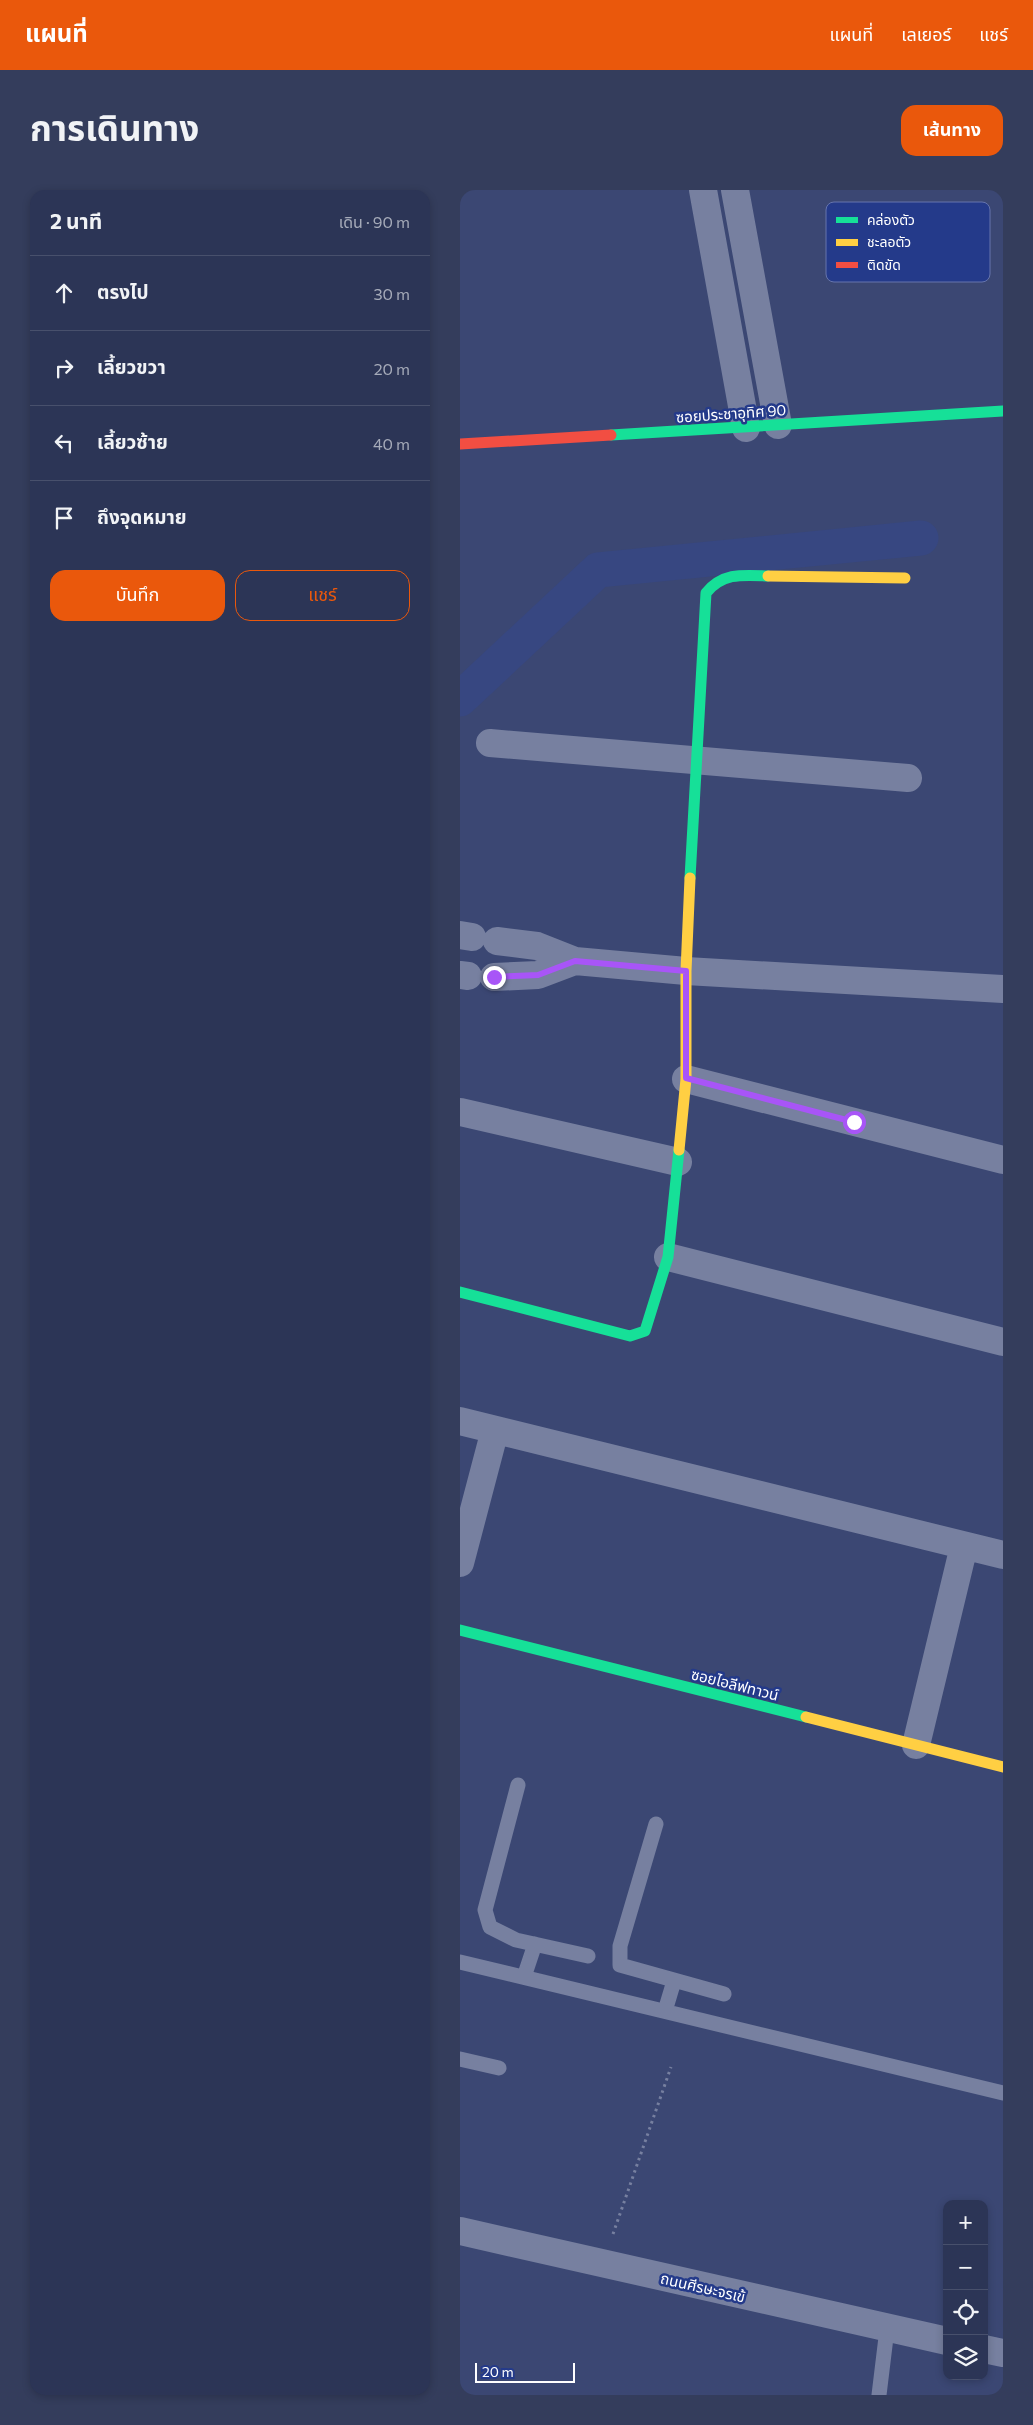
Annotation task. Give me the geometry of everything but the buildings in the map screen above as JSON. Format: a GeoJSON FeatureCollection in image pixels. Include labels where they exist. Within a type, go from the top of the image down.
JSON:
{"type":"FeatureCollection","features":[{"type":"Feature","properties":{"kind":"street"},"geometry":{"type":"LineString","coordinates":[[703,190],[746,428]]}},
{"type":"Feature","properties":{"kind":"street"},"geometry":{"type":"LineString","coordinates":[[735,190],[778,425]]}},
{"type":"Feature","properties":{"kind":"street","name":"ซอยประชาอุทิศ 90"},"geometry":{"type":"LineString","coordinates":[[460,444],[880,420],[1003,411]]}},
{"type":"Feature","properties":{"kind":"street"},"geometry":{"type":"LineString","coordinates":[[460,1292],[630,1336],[639,1335],[646,1331],[668,1256],[686,1078],[686,971],[706,593],[710,587],[725,577],[738,575],[905,578]]}},
{"type":"Feature","properties":{"kind":"street"},"geometry":{"type":"LineString","coordinates":[[490,743],[908,778]]}},
{"type":"Feature","properties":{"kind":"street"},"geometry":{"type":"LineString","coordinates":[[476,938],[537,946],[575,961],[686,971],[1003,989]]}},
{"type":"Feature","properties":{"kind":"street"},"geometry":{"type":"LineString","coordinates":[[474,976],[538,975],[575,961]]}},
{"type":"Feature","properties":{"kind":"street"},"geometry":{"type":"LineString","coordinates":[[686,1078],[1003,1160]]}},
{"type":"Feature","properties":{"kind":"street"},"geometry":{"type":"LineString","coordinates":[[460,1112],[678,1162]]}},
{"type":"Feature","properties":{"kind":"street"},"geometry":{"type":"LineString","coordinates":[[668,1256],[1003,1342]]}},
{"type":"Feature","properties":{"kind":"street"},"geometry":{"type":"LineString","coordinates":[[460,1421],[1003,1555]]}},
{"type":"Feature","properties":{"kind":"street"},"geometry":{"type":"LineString","coordinates":[[460,1563],[495,1430]]}},
{"type":"Feature","properties":{"kind":"street"},"geometry":{"type":"LineString","coordinates":[[916,1745],[964,1546]]}},
{"type":"Feature","properties":{"kind":"street","name":"ซอยไอลีฟทาวน์"},"geometry":{"type":"LineString","coordinates":[[460,1630],[1003,1767]]}},
{"type":"Feature","properties":{"kind":"street","name":"ถนนศีรษะจรเข้"},"geometry":{"type":"LineString","coordinates":[[460,2231],[943,2340]]}},
{"type":"Feature","properties":{"kind":"street"},"geometry":{"type":"LineString","coordinates":[[988,2350],[1003,2353]]}},
{"type":"Feature","properties":{"kind":"lane"},"geometry":{"type":"LineString","coordinates":[[518,1784],[485,1910],[490,1927],[516,1940],[588,1956]]}},
{"type":"Feature","properties":{"kind":"lane"},"geometry":{"type":"LineString","coordinates":[[656,1824],[620,1946],[620,1965],[724,1994]]}},
{"type":"Feature","properties":{"kind":"lane"},"geometry":{"type":"LineString","coordinates":[[524,1977],[535,1944]]}},
{"type":"Feature","properties":{"kind":"lane"},"geometry":{"type":"LineString","coordinates":[[460,1962],[1003,2093]]}},
{"type":"Feature","properties":{"kind":"lane"},"geometry":{"type":"LineString","coordinates":[[664,2011],[674,1981]]}},
{"type":"Feature","properties":{"kind":"lane"},"geometry":{"type":"LineString","coordinates":[[460,2060],[498,2068]]}},
{"type":"Feature","properties":{"kind":"lane"},"geometry":{"type":"LineString","coordinates":[[879,2395],[887,2329]]}},
{"type":"Feature","properties":{"kind":"path"},"geometry":{"type":"LineString","coordinates":[[602,2264],[671,2067]]}},
{"type":"Feature","properties":{"kind":"waterway"},"geometry":{"type":"LineString","coordinates":[[460,699],[598,570],[921,538]]}},
{"type":"Feature","properties":{"kind":"traffic: fast"},"geometry":{"type":"LineString","coordinates":[[611,435],[1003,411]]}},
{"type":"Feature","properties":{"kind":"traffic: fast"},"geometry":{"type":"LineString","coordinates":[[690,878],[706,593],[719,581],[734,576],[768,576]]}},
{"type":"Feature","properties":{"kind":"traffic: fast"},"geometry":{"type":"LineString","coordinates":[[460,1292],[630,1336],[645,1331],[668,1257],[679,1150]]}},
{"type":"Feature","properties":{"kind":"traffic: fast"},"geometry":{"type":"LineString","coordinates":[[460,1630],[806,1717]]}},
{"type":"Feature","properties":{"kind":"traffic: slow"},"geometry":{"type":"LineString","coordinates":[[768,576],[905,578]]}},
{"type":"Feature","properties":{"kind":"traffic: slow"},"geometry":{"type":"LineString","coordinates":[[679,1150],[686,1079],[686,971],[690,878]]}},
{"type":"Feature","properties":{"kind":"traffic: slow"},"geometry":{"type":"LineString","coordinates":[[806,1717],[1003,1767]]}},
{"type":"Feature","properties":{"kind":"traffic: jam"},"geometry":{"type":"LineString","coordinates":[[460,444],[611,435]]}},
{"type":"Feature","properties":{"kind":"route"},"geometry":{"type":"LineString","coordinates":[[494,977],[538,975],[575,961],[686,971],[686,1078],[854,1122]]}}]}
